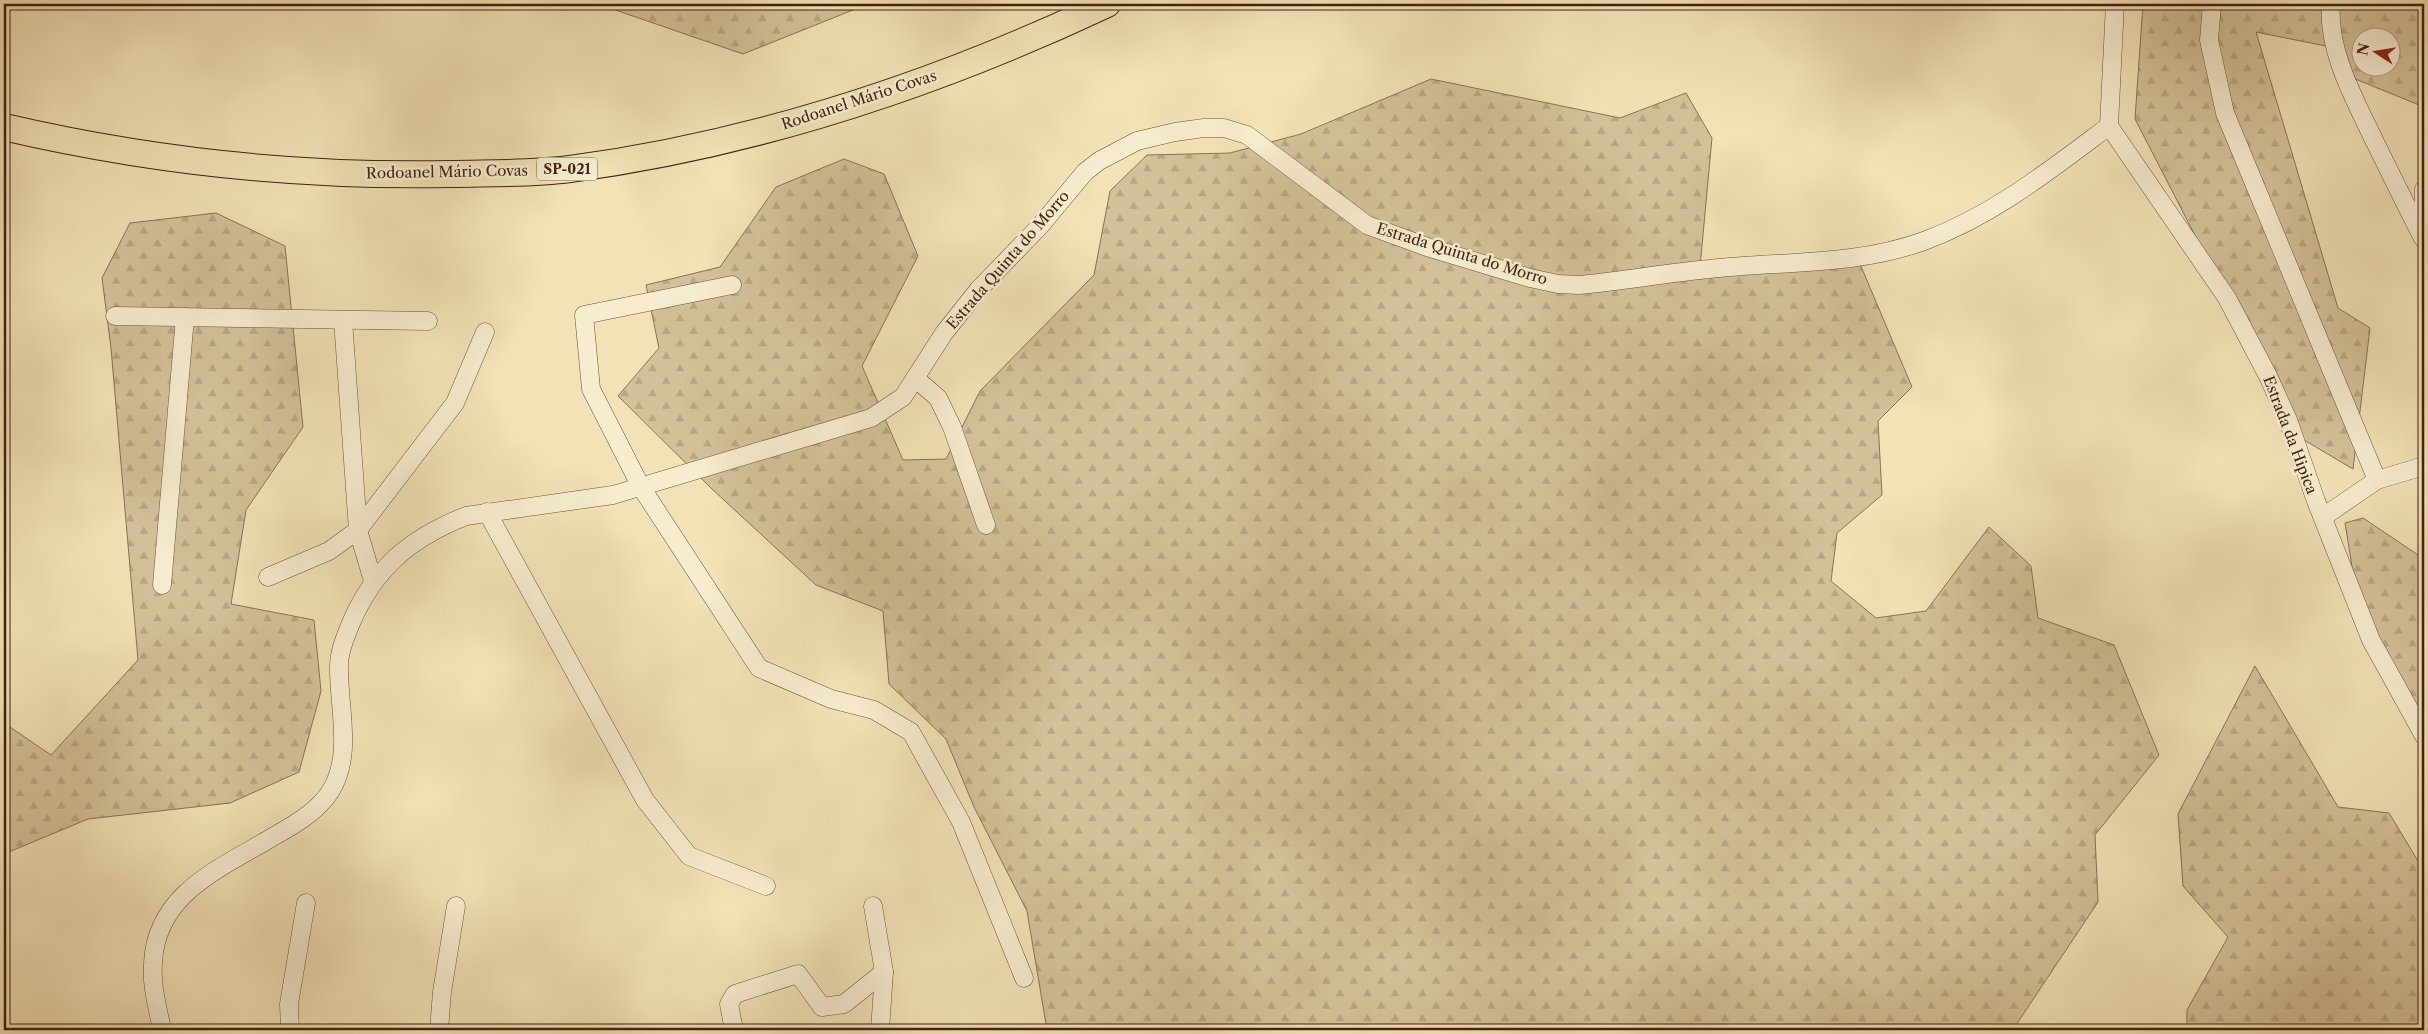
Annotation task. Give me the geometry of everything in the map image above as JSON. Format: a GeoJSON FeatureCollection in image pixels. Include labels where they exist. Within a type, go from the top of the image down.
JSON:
{"type":"FeatureCollection","features":[{"type":"Feature","properties":{"kind":"highway","name":"Rodoanel Mário Covas"},"geometry":{"type":"LineString","coordinates":[[4,128],[73,143],[164,157],[314,172],[403,174],[566,169],[647,157],[814,118],[881,96],[1033,39],[1107,4]]}},
{"type":"Feature","properties":{"kind":"street"},"geometry":{"type":"LineString","coordinates":[[2109,126],[2115,4]]}},
{"type":"Feature","properties":{"kind":"street"},"geometry":{"type":"LineString","coordinates":[[2212,4],[2209,40],[2225,113],[2377,480]]}},
{"type":"Feature","properties":{"kind":"street"},"geometry":{"type":"LineString","coordinates":[[2332,4],[2330,21],[2341,65],[2358,105],[2424,242]]}},
{"type":"Feature","properties":{"kind":"street","name":"Estrada Quinta do Morro"},"geometry":{"type":"LineString","coordinates":[[162,1030],[155,996],[152,964],[155,945],[173,907],[196,883],[303,818],[329,792],[337,778],[343,761],[339,657],[360,602],[373,581],[405,549],[448,524],[466,516],[582,501],[641,487],[674,475],[871,418],[903,397],[967,302],[1040,226],[1085,172],[1099,161],[1137,141],[1174,132],[1204,128],[1224,128],[1246,134],[1367,225],[1430,248],[1530,278],[1558,284],[1579,285],[1710,269],[1864,256],[1924,241],[2000,205],[2109,126]]}},
{"type":"Feature","properties":{"kind":"street","name":"Estrada da Hipica"},"geometry":{"type":"LineString","coordinates":[[2109,126],[2227,298],[2268,376],[2288,420],[2322,517],[2371,640],[2424,736]]}},
{"type":"Feature","properties":{"kind":"street"},"geometry":{"type":"LineString","coordinates":[[2424,189],[2424,242]]}},
{"type":"Feature","properties":{"kind":"street"},"geometry":{"type":"LineString","coordinates":[[732,285],[584,315],[591,389],[641,487],[759,668],[831,699],[874,710],[912,732],[961,822],[1024,978]]}},
{"type":"Feature","properties":{"kind":"street"},"geometry":{"type":"LineString","coordinates":[[115,316],[428,321]]}},
{"type":"Feature","properties":{"kind":"street"},"geometry":{"type":"LineString","coordinates":[[162,585],[185,317]]}},
{"type":"Feature","properties":{"kind":"street"},"geometry":{"type":"LineString","coordinates":[[343,320],[358,530],[373,581]]}},
{"type":"Feature","properties":{"kind":"street"},"geometry":{"type":"LineString","coordinates":[[268,577],[329,551],[358,530],[455,403],[485,332]]}},
{"type":"Feature","properties":{"kind":"street"},"geometry":{"type":"LineString","coordinates":[[916,378],[938,398],[952,427],[986,525]]}},
{"type":"Feature","properties":{"kind":"street"},"geometry":{"type":"LineString","coordinates":[[2322,517],[2377,480],[2424,466]]}},
{"type":"Feature","properties":{"kind":"street"},"geometry":{"type":"LineString","coordinates":[[487,512],[645,800],[689,856],[766,886]]}},
{"type":"Feature","properties":{"kind":"street"},"geometry":{"type":"LineString","coordinates":[[290,1030],[289,1004],[306,903]]}},
{"type":"Feature","properties":{"kind":"street"},"geometry":{"type":"LineString","coordinates":[[439,1030],[442,992],[456,906]]}},
{"type":"Feature","properties":{"kind":"street"},"geometry":{"type":"LineString","coordinates":[[873,906],[884,972],[880,1030]]}},
{"type":"Feature","properties":{"kind":"street"},"geometry":{"type":"LineString","coordinates":[[734,1030],[729,1004],[735,994],[798,974],[822,1007],[844,1004],[884,972]]}},
{"type":"Feature","properties":{"kind":"green space"},"geometry":{"type":"Polygon","coordinates":[[[557,4],[868,4],[743,54],[601,5],[565,10],[557,4]]]}},
{"type":"Feature","properties":{"kind":"green space"},"geometry":{"type":"Polygon","coordinates":[[[2143,4],[2424,4],[2424,107],[2353,78],[2400,78],[2400,28],[2350,28],[2350,77],[2331,47],[2256,32],[2338,308],[2370,328],[2353,469],[2299,437],[2135,119],[2143,4]]]}},
{"type":"Feature","properties":{"kind":"green space"},"geometry":{"type":"Polygon","coordinates":[[[1431,79],[1620,118],[1686,93],[1712,138],[1699,278],[1860,264],[1912,387],[1878,421],[1882,495],[1837,533],[1831,581],[1876,618],[1926,611],[1989,527],[2031,566],[2038,618],[2114,645],[2159,755],[2095,835],[2098,902],[2016,1025],[2016,1030],[1047,1030],[1027,911],[974,807],[946,739],[889,684],[883,611],[816,585],[712,489],[618,396],[659,348],[646,285],[720,267],[776,187],[844,159],[884,174],[918,256],[862,366],[903,460],[946,459],[980,391],[1094,275],[1110,191],[1147,155],[1230,153],[1301,134],[1431,79]]]}},
{"type":"Feature","properties":{"kind":"green space"},"geometry":{"type":"Polygon","coordinates":[[[216,213],[285,246],[303,427],[246,510],[231,604],[314,620],[321,691],[299,772],[230,803],[88,819],[4,854],[4,723],[51,755],[138,660],[111,348],[102,278],[130,223],[216,213]]]}},
{"type":"Feature","properties":{"kind":"green space"},"geometry":{"type":"Polygon","coordinates":[[[2363,518],[2424,559],[2424,723],[2392,673],[2355,585],[2345,523],[2363,518]]]}},
{"type":"Feature","properties":{"kind":"green space"},"geometry":{"type":"Polygon","coordinates":[[[2255,666],[2338,807],[2389,813],[2424,871],[2424,1030],[2187,1030],[2187,1010],[2228,937],[2183,886],[2178,814],[2255,666]]]}}]}
